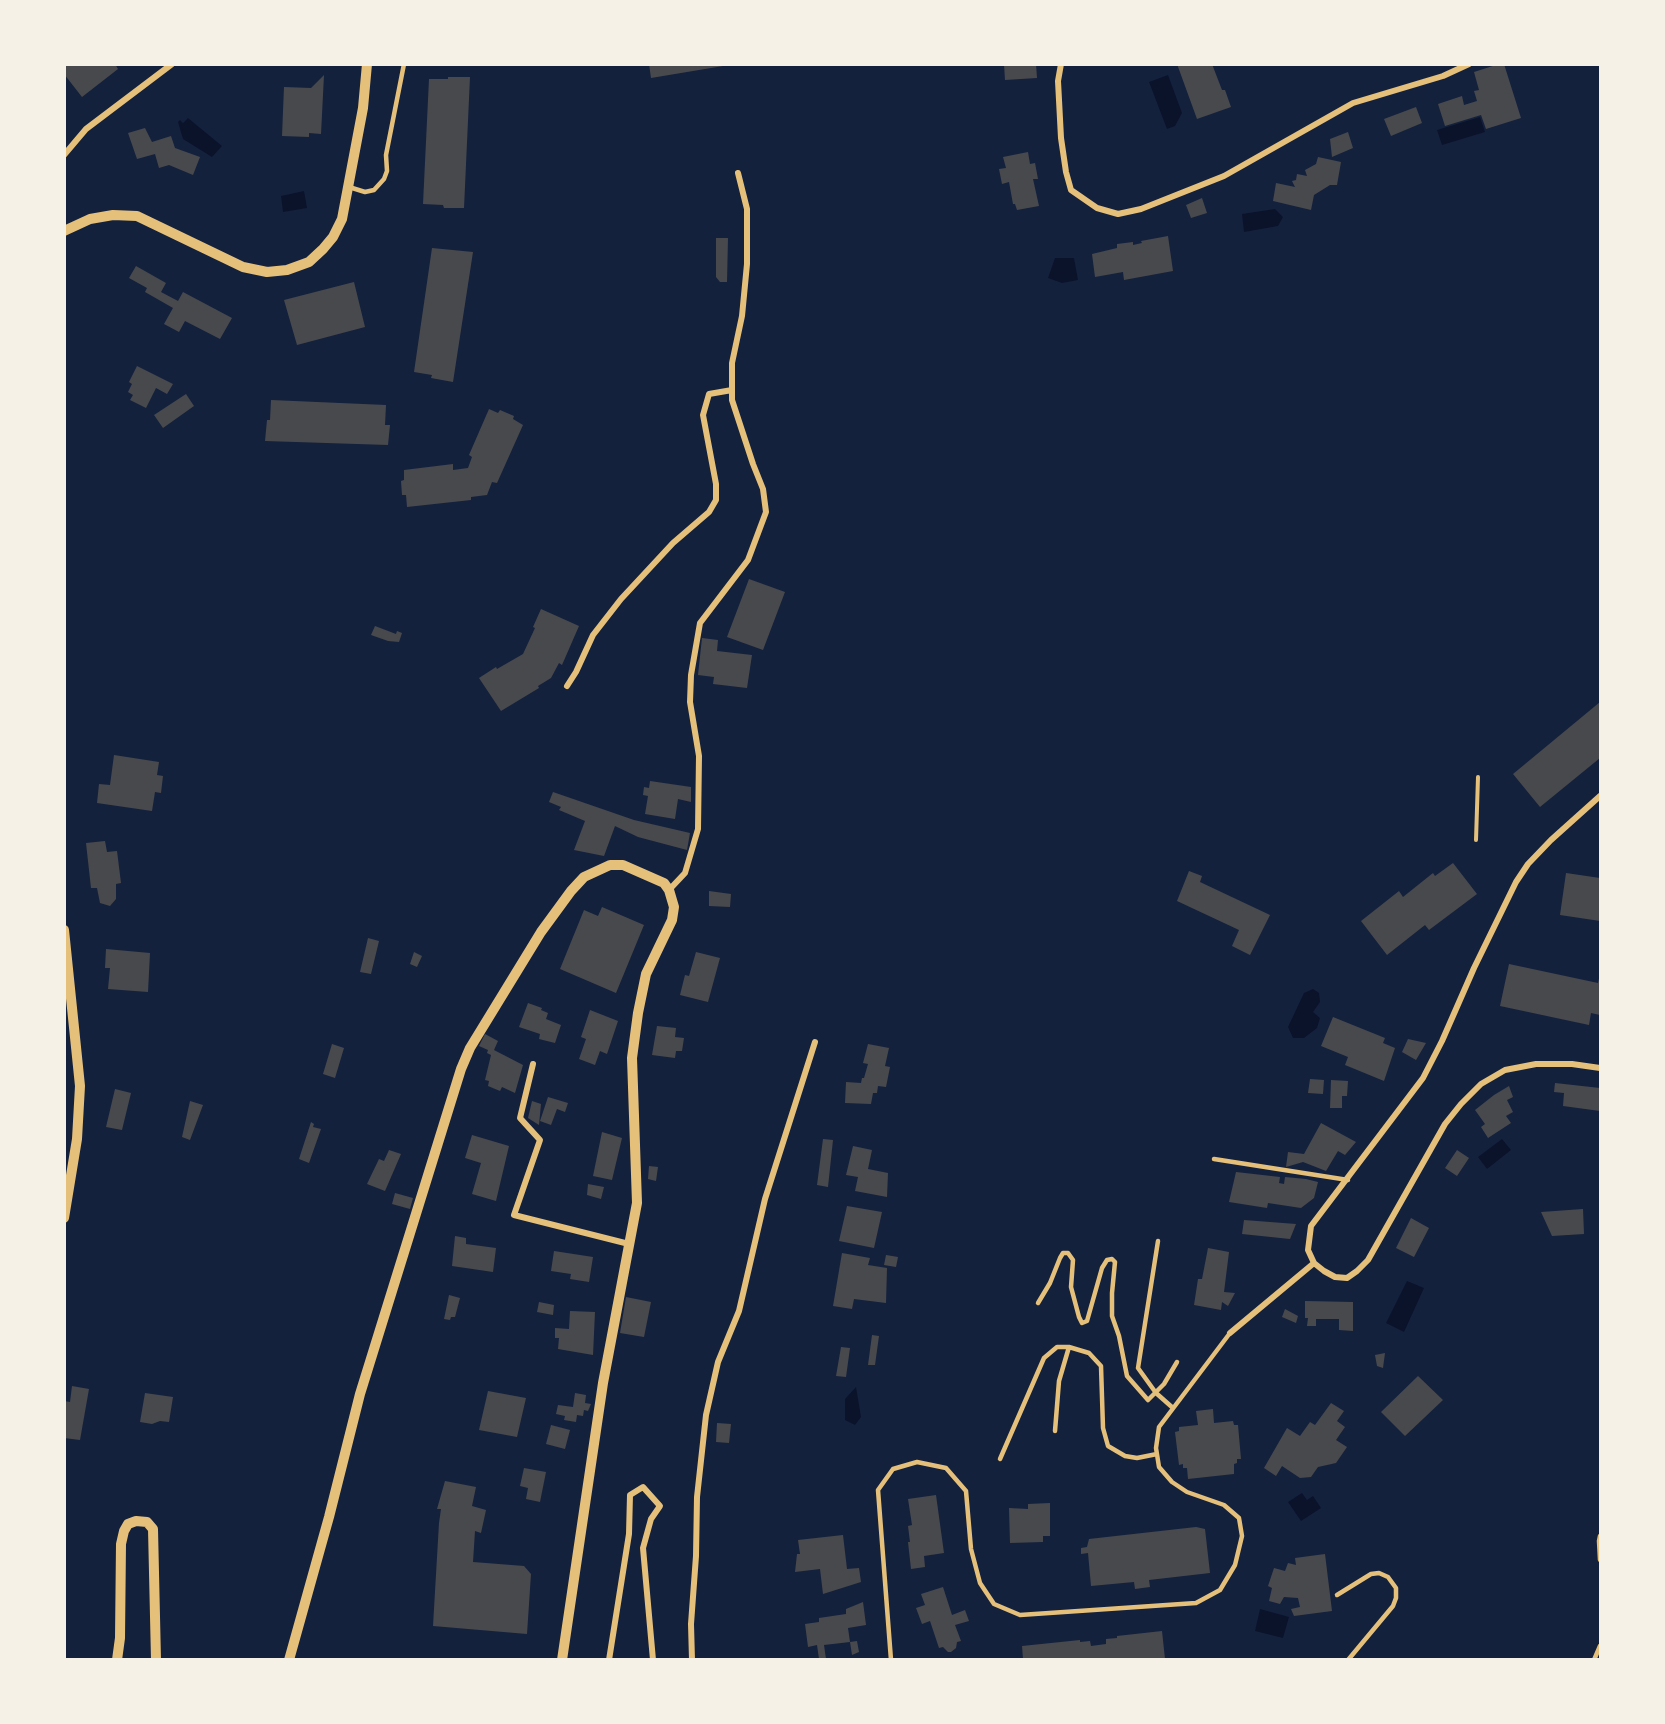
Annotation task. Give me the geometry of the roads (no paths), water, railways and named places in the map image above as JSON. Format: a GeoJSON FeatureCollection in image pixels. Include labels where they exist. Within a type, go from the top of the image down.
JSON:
{"type":"FeatureCollection","features":[{"type":"Feature","properties":{"kind":"street"},"geometry":{"type":"LineString","coordinates":[[64,155],[86,129],[172,64]]}},
{"type":"Feature","properties":{"kind":"street"},"geometry":{"type":"LineString","coordinates":[[64,231],[90,219],[113,215],[137,216],[243,267],[267,272],[287,270],[309,262],[333,237],[342,219],[363,108],[368,64]]}},
{"type":"Feature","properties":{"kind":"street"},"geometry":{"type":"LineString","coordinates":[[1061,64],[1058,81],[1061,138],[1071,190],[1097,208],[1118,214],[1142,209],[1224,176],[1353,103],[1443,76],[1469,64]]}},
{"type":"Feature","properties":{"kind":"street"},"geometry":{"type":"LineString","coordinates":[[669,890],[686,873],[698,829],[699,756],[690,702],[691,675],[700,623],[748,560],[766,512],[763,489],[732,400],[732,363],[742,315],[747,264],[747,209],[738,173]]}},
{"type":"Feature","properties":{"kind":"street"},"geometry":{"type":"LineString","coordinates":[[567,686],[593,635],[621,599],[673,543],[709,512],[717,500],[703,415],[709,394],[732,390]]}},
{"type":"Feature","properties":{"kind":"street"},"geometry":{"type":"LineString","coordinates":[[1600,796],[1528,864],[1516,882],[1423,1078],[1311,1226],[1308,1250],[1314,1263],[1335,1277],[1347,1278],[1358,1271],[1368,1260],[1445,1124],[1481,1084],[1505,1070],[1536,1064],[1572,1064],[1600,1068]]}},
{"type":"Feature","properties":{"kind":"street"},"geometry":{"type":"LineString","coordinates":[[289,1659],[329,1517],[360,1394],[461,1069],[470,1048],[542,932],[571,891],[584,878],[610,865],[623,865],[664,883],[669,890],[674,907],[672,920],[646,974],[638,1013],[632,1058],[637,1203],[603,1383],[562,1659]]}},
{"type":"Feature","properties":{"kind":"street"},"geometry":{"type":"LineString","coordinates":[[64,930],[80,1086],[77,1139],[64,1218]]}},
{"type":"Feature","properties":{"kind":"street"},"geometry":{"type":"LineString","coordinates":[[692,1659],[691,1624],[697,1497],[706,1414],[718,1362],[739,1311],[765,1199],[814,1042]]}},
{"type":"Feature","properties":{"kind":"street"},"geometry":{"type":"LineString","coordinates":[[533,1064],[520,1118],[540,1140],[514,1215],[629,1244]]}},
{"type":"Feature","properties":{"kind":"street"},"geometry":{"type":"LineString","coordinates":[[1230,1333],[1314,1263]]}},
{"type":"Feature","properties":{"kind":"street"},"geometry":{"type":"LineString","coordinates":[[609,1659],[629,1534],[630,1495],[643,1487],[660,1506],[651,1519],[643,1548],[653,1659]]}},
{"type":"Feature","properties":{"kind":"street"},"geometry":{"type":"LineString","coordinates":[[117,1659],[120,1638],[121,1544],[128,1524],[136,1521],[147,1522],[153,1529],[156,1659]]}},
{"type":"Feature","properties":{"kind":"lane"},"geometry":{"type":"LineString","coordinates":[[349,187],[365,192],[374,190],[384,179],[387,171],[386,155],[404,64]]}},
{"type":"Feature","properties":{"kind":"lane"},"geometry":{"type":"LineString","coordinates":[[1214,1160],[1348,1180]]}},
{"type":"Feature","properties":{"kind":"lane"},"geometry":{"type":"LineString","coordinates":[[1158,1241],[1138,1368],[1156,1393],[1173,1408]]}},
{"type":"Feature","properties":{"kind":"lane"},"geometry":{"type":"LineString","coordinates":[[1038,1303],[1050,1283],[1060,1258],[1063,1253],[1068,1253],[1073,1260],[1071,1287],[1079,1317],[1083,1323],[1087,1321],[1101,1268],[1107,1260],[1112,1259],[1115,1263],[1112,1316],[1119,1336],[1127,1376],[1148,1400],[1164,1384],[1178,1362]]}},
{"type":"Feature","properties":{"kind":"lane"},"geometry":{"type":"LineString","coordinates":[[891,1659],[878,1490],[893,1469],[917,1462],[946,1468],[966,1491],[971,1550],[980,1583],[994,1604],[1020,1615],[1196,1603],[1220,1590],[1235,1565],[1242,1536],[1239,1518],[1224,1505],[1187,1492],[1172,1482],[1159,1467],[1157,1454],[1159,1427],[1230,1333]]}},
{"type":"Feature","properties":{"kind":"lane"},"geometry":{"type":"LineString","coordinates":[[1000,1459],[1044,1358],[1057,1347],[1069,1347],[1089,1353],[1101,1366],[1103,1428],[1108,1446],[1125,1455],[1137,1458],[1157,1454]]}},
{"type":"Feature","properties":{"kind":"lane"},"geometry":{"type":"LineString","coordinates":[[1055,1431],[1059,1381],[1069,1347]]}},
{"type":"Feature","properties":{"kind":"lane"},"geometry":{"type":"LineString","coordinates":[[1600,1536],[1600,1560]]}},
{"type":"Feature","properties":{"kind":"lane"},"geometry":{"type":"LineString","coordinates":[[1337,1595],[1371,1574],[1379,1573],[1388,1577],[1396,1588],[1393,1606],[1348,1659]]}},
{"type":"Feature","properties":{"kind":"lane"},"geometry":{"type":"LineString","coordinates":[[1594,1659],[1600,1646]]}},
{"type":"Feature","properties":{"kind":"water"},"geometry":{"type":"Polygon","coordinates":[[[1168,75],[1182,113],[1175,126],[1167,129],[1149,82],[1168,75]]]}},
{"type":"Feature","properties":{"kind":"water"},"geometry":{"type":"Polygon","coordinates":[[[1480,117],[1485,132],[1442,145],[1437,130],[1480,117]]]}},
{"type":"Feature","properties":{"kind":"water"},"geometry":{"type":"Polygon","coordinates":[[[188,118],[222,146],[212,157],[183,139],[178,122],[180,120],[183,123],[188,118]]]}},
{"type":"Feature","properties":{"kind":"water"},"geometry":{"type":"Polygon","coordinates":[[[304,191],[307,208],[283,212],[281,196],[304,191]]]}},
{"type":"Feature","properties":{"kind":"water"},"geometry":{"type":"Polygon","coordinates":[[[1275,209],[1283,217],[1278,226],[1244,232],[1242,214],[1275,209]]]}},
{"type":"Feature","properties":{"kind":"water"},"geometry":{"type":"Polygon","coordinates":[[[1055,258],[1074,258],[1078,280],[1062,283],[1048,278],[1055,258]]]}},
{"type":"Feature","properties":{"kind":"water"},"geometry":{"type":"Polygon","coordinates":[[[1313,989],[1319,993],[1320,1002],[1313,1012],[1320,1018],[1317,1028],[1304,1038],[1293,1038],[1288,1027],[1304,993],[1313,989]]]}},
{"type":"Feature","properties":{"kind":"water"},"geometry":{"type":"Polygon","coordinates":[[[1502,1139],[1511,1150],[1487,1169],[1478,1157],[1502,1139]]]}},
{"type":"Feature","properties":{"kind":"water"},"geometry":{"type":"Polygon","coordinates":[[[1407,1281],[1424,1288],[1404,1332],[1386,1323],[1407,1281]]]}},
{"type":"Feature","properties":{"kind":"water"},"geometry":{"type":"Polygon","coordinates":[[[856,1387],[861,1417],[855,1425],[845,1420],[845,1399],[856,1387]]]}},
{"type":"Feature","properties":{"kind":"water"},"geometry":{"type":"Polygon","coordinates":[[[1302,1493],[1307,1500],[1313,1496],[1321,1508],[1301,1521],[1288,1502],[1302,1493]]]}},
{"type":"Feature","properties":{"kind":"water"},"geometry":{"type":"Polygon","coordinates":[[[1260,1609],[1289,1617],[1283,1638],[1255,1631],[1260,1609]]]}}]}
